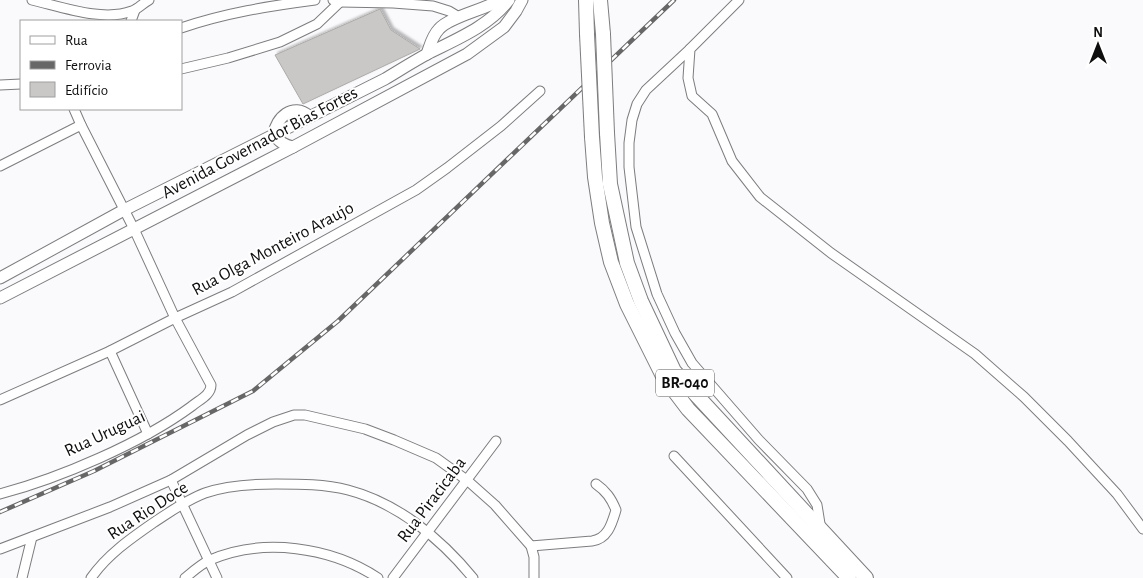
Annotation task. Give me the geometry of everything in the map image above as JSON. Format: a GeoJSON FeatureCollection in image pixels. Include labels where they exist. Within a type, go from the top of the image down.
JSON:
{"type":"FeatureCollection","features":[{"type":"Feature","properties":{"kind":"highway","name":"BR-040"},"geometry":{"type":"LineString","coordinates":[[586,0],[596,186],[611,262],[627,304],[662,376],[688,409],[849,578]]}},
{"type":"Feature","properties":{"kind":"highway","name":"BR-040"},"geometry":{"type":"LineString","coordinates":[[600,0],[610,184],[627,263],[641,301],[674,371],[866,578]]}},
{"type":"Feature","properties":{"kind":"main road"},"geometry":{"type":"LineString","coordinates":[[427,54],[440,27],[500,0]]}},
{"type":"Feature","properties":{"kind":"main road","name":"Avenida Governador Bias Fortes"},"geometry":{"type":"LineString","coordinates":[[0,278],[124,210],[308,116],[386,79],[427,54],[472,32],[489,20],[509,0]]}},
{"type":"Feature","properties":{"kind":"main road","name":"Avenida Governador Bias Fortes"},"geometry":{"type":"LineString","coordinates":[[0,298],[293,147],[467,54],[504,27],[522,0]]}},
{"type":"Feature","properties":{"kind":"main road"},"geometry":{"type":"LineString","coordinates":[[459,17],[469,25],[472,32],[473,39],[467,54]]}},
{"type":"Feature","properties":{"kind":"main road"},"geometry":{"type":"LineString","coordinates":[[274,134],[281,143],[293,147]]}},
{"type":"Feature","properties":{"kind":"street"},"geometry":{"type":"LineString","coordinates":[[33,0],[98,14],[117,15],[134,10]]}},
{"type":"Feature","properties":{"kind":"street"},"geometry":{"type":"LineString","coordinates":[[123,20],[149,0]]}},
{"type":"Feature","properties":{"kind":"street"},"geometry":{"type":"LineString","coordinates":[[182,28],[230,13],[315,0]]}},
{"type":"Feature","properties":{"kind":"street"},"geometry":{"type":"LineString","coordinates":[[739,0],[646,90],[637,104],[628,143],[636,227],[657,294],[675,333],[692,363],[759,440],[813,497],[820,517],[821,531]]}},
{"type":"Feature","properties":{"kind":"street"},"geometry":{"type":"LineString","coordinates":[[182,68],[228,58],[280,42],[317,24],[337,1],[433,6],[450,11],[459,17]]}},
{"type":"Feature","properties":{"kind":"street"},"geometry":{"type":"LineString","coordinates":[[131,20],[134,10]]}},
{"type":"Feature","properties":{"kind":"street"},"geometry":{"type":"LineString","coordinates":[[690,48],[688,78],[692,96],[712,114],[732,161],[760,197],[830,253],[974,354],[1024,397],[1117,494],[1143,529]]}},
{"type":"Feature","properties":{"kind":"street"},"geometry":{"type":"LineString","coordinates":[[11,84],[20,79]]}},
{"type":"Feature","properties":{"kind":"street"},"geometry":{"type":"LineString","coordinates":[[0,86],[20,84]]}},
{"type":"Feature","properties":{"kind":"street","name":"Rua Olga Monteiro Araujo"},"geometry":{"type":"LineString","coordinates":[[0,400],[110,351],[232,292],[416,190],[501,126],[540,91]]}},
{"type":"Feature","properties":{"kind":"street"},"geometry":{"type":"LineString","coordinates":[[74,110],[134,229],[175,318]]}},
{"type":"Feature","properties":{"kind":"street"},"geometry":{"type":"LineString","coordinates":[[0,166],[81,125]]}},
{"type":"Feature","properties":{"kind":"street","name":"Rua Uruguai"},"geometry":{"type":"LineString","coordinates":[[0,494],[74,468],[148,434],[186,410],[211,391],[211,385],[175,318]]}},
{"type":"Feature","properties":{"kind":"street"},"geometry":{"type":"LineString","coordinates":[[110,351],[148,434]]}},
{"type":"Feature","properties":{"kind":"street"},"geometry":{"type":"LineString","coordinates":[[0,549],[110,508],[171,480],[247,435],[284,417],[306,415],[365,429],[436,458],[468,481],[495,506],[531,546],[534,557],[534,578]]}},
{"type":"Feature","properties":{"kind":"street","name":"Rua Piracicaba"},"geometry":{"type":"LineString","coordinates":[[393,578],[468,481],[496,441]]}},
{"type":"Feature","properties":{"kind":"street"},"geometry":{"type":"LineString","coordinates":[[674,456],[787,578]]}},
{"type":"Feature","properties":{"kind":"street"},"geometry":{"type":"LineString","coordinates":[[171,480],[217,578]]}},
{"type":"Feature","properties":{"kind":"street","name":"Rua Rio Doce"},"geometry":{"type":"LineString","coordinates":[[91,578],[114,552],[181,504],[206,493],[246,485],[290,484],[348,490],[370,498],[401,514],[428,533],[450,551],[473,578]]}},
{"type":"Feature","properties":{"kind":"street"},"geometry":{"type":"LineString","coordinates":[[531,546],[592,541],[602,538],[607,533],[616,510],[612,499],[596,484]]}},
{"type":"Feature","properties":{"kind":"street"},"geometry":{"type":"LineString","coordinates":[[22,578],[32,537]]}},
{"type":"Feature","properties":{"kind":"street"},"geometry":{"type":"LineString","coordinates":[[185,578],[209,561],[245,550],[286,548],[330,555],[355,564],[378,578]]}},
{"type":"Feature","properties":{"kind":"building"},"geometry":{"type":"Polygon","coordinates":[[[380,9],[391,30],[420,49],[303,104],[275,55],[380,9]]]}},
{"type":"Feature","properties":{"kind":"railway"},"geometry":{"type":"LineString","coordinates":[[0,512],[94,471],[253,391],[338,321],[674,0]]}}]}
